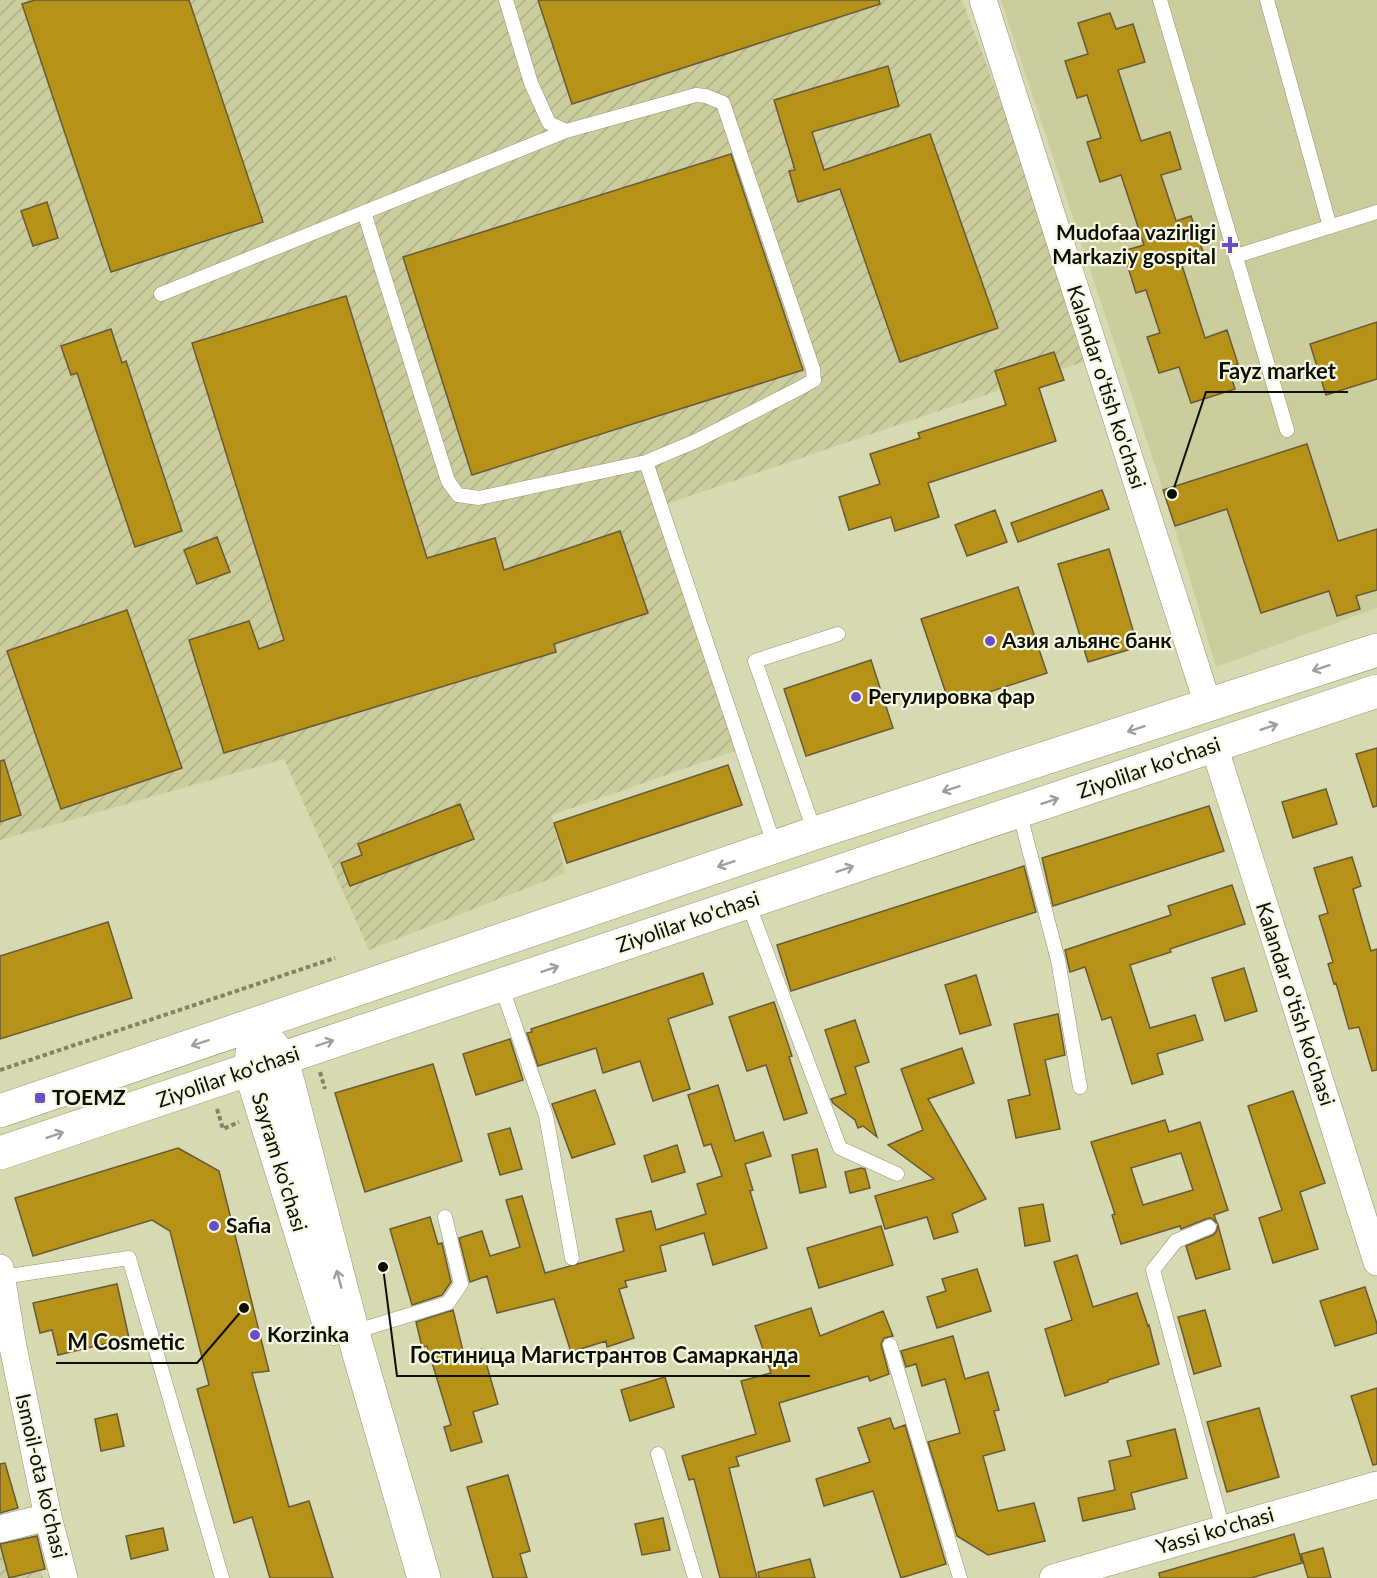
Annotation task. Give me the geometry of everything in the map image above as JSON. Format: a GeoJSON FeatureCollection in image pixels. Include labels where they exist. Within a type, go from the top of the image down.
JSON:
{"type":"FeatureCollection","features":[{"type":"Feature","properties":{"kind":"main road","name":"Ziyolilar ko'chasi"},"geometry":{"type":"LineString","coordinates":[[0,1112],[815,833],[1208,705],[1376,654]]}},
{"type":"Feature","properties":{"kind":"main road","name":"Ziyolilar ko'chasi"},"geometry":{"type":"LineString","coordinates":[[0,1154],[1377,691]]}},
{"type":"Feature","properties":{"kind":"main road"},"geometry":{"type":"LineString","coordinates":[[775,847],[790,888]]}},
{"type":"Feature","properties":{"kind":"main road","name":"Sayram ko'chasi"},"geometry":{"type":"LineString","coordinates":[[256,1025],[282,1059],[344,1335],[403,1578]]}},
{"type":"Feature","properties":{"kind":"main road","name":"Sayram ko'chasi"},"geometry":{"type":"LineString","coordinates":[[256,1025],[250,1069],[344,1335],[424,1578]]}},
{"type":"Feature","properties":{"kind":"street","name":"Kalandar o'tish ko'chasi"},"geometry":{"type":"LineString","coordinates":[[983,0],[1208,705]]}},
{"type":"Feature","properties":{"kind":"street","name":"Kalandar o'tish ko'chasi"},"geometry":{"type":"LineString","coordinates":[[1214,746],[1377,1262]]}},
{"type":"Feature","properties":{"kind":"street","name":"Ismoil-ota ko'chasi"},"geometry":{"type":"LineString","coordinates":[[1,1272],[12,1342],[48,1517],[64,1578]]}},
{"type":"Feature","properties":{"kind":"street","name":"Yassi ko'chasi"},"geometry":{"type":"LineString","coordinates":[[1053,1578],[1377,1485]]}},
{"type":"Feature","properties":{"kind":"street"},"geometry":{"type":"LineString","coordinates":[[0,1529],[48,1517]]}},
{"type":"Feature","properties":{"kind":"lane"},"geometry":{"type":"LineString","coordinates":[[506,0],[531,84],[549,123],[566,131]]}},
{"type":"Feature","properties":{"kind":"lane"},"geometry":{"type":"LineString","coordinates":[[1160,0],[1287,430]]}},
{"type":"Feature","properties":{"kind":"lane"},"geometry":{"type":"LineString","coordinates":[[1267,0],[1330,227]]}},
{"type":"Feature","properties":{"kind":"lane"},"geometry":{"type":"LineString","coordinates":[[161,294],[364,212],[566,131],[696,95],[706,96],[723,103],[813,369],[814,380],[696,441],[646,462],[479,498],[458,495],[448,481],[364,212]]}},
{"type":"Feature","properties":{"kind":"lane"},"geometry":{"type":"LineString","coordinates":[[1236,256],[1377,212]]}},
{"type":"Feature","properties":{"kind":"lane"},"geometry":{"type":"LineString","coordinates":[[646,462],[775,847]]}},
{"type":"Feature","properties":{"kind":"lane"},"geometry":{"type":"LineString","coordinates":[[815,833],[755,661],[837,634]]}},
{"type":"Feature","properties":{"kind":"lane"},"geometry":{"type":"LineString","coordinates":[[1019,811],[1058,960],[1080,1087]]}},
{"type":"Feature","properties":{"kind":"lane"},"geometry":{"type":"LineString","coordinates":[[748,903],[840,1148],[897,1174]]}},
{"type":"Feature","properties":{"kind":"lane"},"geometry":{"type":"LineString","coordinates":[[501,985],[546,1116],[572,1258]]}},
{"type":"Feature","properties":{"kind":"lane"},"geometry":{"type":"LineString","coordinates":[[344,1335],[448,1304],[461,1284],[445,1217]]}},
{"type":"Feature","properties":{"kind":"lane"},"geometry":{"type":"LineString","coordinates":[[1209,1227],[1176,1241],[1153,1270],[1223,1529]]}},
{"type":"Feature","properties":{"kind":"lane"},"geometry":{"type":"LineString","coordinates":[[1,1272],[129,1257],[222,1578]]}},
{"type":"Feature","properties":{"kind":"lane"},"geometry":{"type":"LineString","coordinates":[[890,1345],[960,1578]]}},
{"type":"Feature","properties":{"kind":"lane"},"geometry":{"type":"LineString","coordinates":[[658,1454],[695,1578]]}},
{"type":"Feature","properties":{"kind":"path"},"geometry":{"type":"LineString","coordinates":[[0,1070],[335,958]]}},
{"type":"Feature","properties":{"kind":"path"},"geometry":{"type":"LineString","coordinates":[[291,973],[292,979]]}},
{"type":"Feature","properties":{"kind":"path"},"geometry":{"type":"LineString","coordinates":[[186,1008],[189,1019]]}},
{"type":"Feature","properties":{"kind":"path"},"geometry":{"type":"LineString","coordinates":[[318,1066],[325,1089]]}},
{"type":"Feature","properties":{"kind":"path"},"geometry":{"type":"LineString","coordinates":[[216,1106],[224,1129],[246,1120]]}},
{"type":"Feature","properties":{"kind":"shaded area"},"geometry":{"type":"Polygon","coordinates":[[[0,0],[962,0],[1097,357],[666,504],[749,746],[552,815],[565,873],[369,950],[284,759],[0,840],[0,0]]]}},
{"type":"Feature","properties":{"kind":"shaded area","name":"Mudofaa vazirligi Markaziy gospital"},"geometry":{"type":"Polygon","coordinates":[[[1001,0],[1377,0],[1377,608],[1216,667],[1169,508],[1001,0]]]}},
{"type":"Feature","properties":{"kind":"shaded area"},"geometry":{"type":"Polygon","coordinates":[[[30,1542],[43,1578],[0,1578],[0,1549],[30,1542]]]}},
{"type":"Feature","properties":{"kind":"building"},"geometry":{"type":"Polygon","coordinates":[[[35,0],[189,0],[263,222],[111,272],[22,4],[35,0]]]}},
{"type":"Feature","properties":{"kind":"building"},"geometry":{"type":"Polygon","coordinates":[[[538,0],[879,0],[880,4],[572,104],[538,0]]]}},
{"type":"Feature","properties":{"kind":"building"},"geometry":{"type":"Polygon","coordinates":[[[1110,13],[1116,29],[1133,24],[1145,62],[1118,70],[1141,141],[1170,132],[1181,169],[1161,175],[1176,221],[1191,216],[1204,255],[1181,262],[1205,338],[1227,330],[1238,364],[1228,367],[1235,389],[1191,403],[1179,367],[1159,373],[1147,337],[1160,333],[1146,290],[1136,293],[1123,251],[1144,245],[1121,175],[1100,182],[1087,142],[1101,138],[1087,95],[1077,98],[1065,61],[1088,54],[1078,23],[1110,13]]]}},
{"type":"Feature","properties":{"kind":"building"},"geometry":{"type":"Polygon","coordinates":[[[888,66],[899,106],[812,132],[824,170],[930,134],[998,328],[900,362],[840,189],[798,202],[789,171],[795,170],[774,100],[888,66]]]}},
{"type":"Feature","properties":{"kind":"building"},"geometry":{"type":"Polygon","coordinates":[[[731,154],[803,370],[472,475],[403,257],[731,154]]]}},
{"type":"Feature","properties":{"kind":"building"},"geometry":{"type":"Polygon","coordinates":[[[47,202],[58,238],[33,246],[21,211],[47,202]]]}},
{"type":"Feature","properties":{"kind":"building"},"geometry":{"type":"Polygon","coordinates":[[[346,296],[427,558],[495,538],[504,570],[620,531],[648,613],[554,644],[556,652],[224,753],[189,640],[249,621],[259,649],[284,640],[192,343],[346,296]]]}},
{"type":"Feature","properties":{"kind":"building"},"geometry":{"type":"Polygon","coordinates":[[[1377,322],[1377,379],[1326,395],[1310,344],[1377,322]]]}},
{"type":"Feature","properties":{"kind":"building"},"geometry":{"type":"Polygon","coordinates":[[[111,329],[122,363],[126,361],[182,531],[135,547],[77,373],[71,375],[61,346],[111,329]]]}},
{"type":"Feature","properties":{"kind":"building"},"geometry":{"type":"Polygon","coordinates":[[[1054,352],[1064,380],[1039,388],[1056,441],[928,483],[939,517],[895,531],[891,517],[849,530],[839,497],[880,484],[870,454],[920,438],[918,433],[1006,405],[995,371],[1054,352]]]}},
{"type":"Feature","properties":{"kind":"building"},"geometry":{"type":"Polygon","coordinates":[[[1307,444],[1338,541],[1377,529],[1377,590],[1356,596],[1360,609],[1337,616],[1329,591],[1261,613],[1227,509],[1175,526],[1163,490],[1307,444]]]}},
{"type":"Feature","properties":{"kind":"building"},"geometry":{"type":"Polygon","coordinates":[[[1102,490],[1109,509],[1018,542],[1011,523],[1102,490]]]}},
{"type":"Feature","properties":{"kind":"building"},"geometry":{"type":"Polygon","coordinates":[[[995,510],[1007,542],[967,556],[955,525],[995,510]]]}},
{"type":"Feature","properties":{"kind":"building"},"geometry":{"type":"Polygon","coordinates":[[[217,537],[230,572],[197,584],[184,550],[217,537]]]}},
{"type":"Feature","properties":{"kind":"building"},"geometry":{"type":"Polygon","coordinates":[[[1109,549],[1138,647],[1088,662],[1058,564],[1109,549]]]}},
{"type":"Feature","properties":{"kind":"building"},"geometry":{"type":"Polygon","coordinates":[[[1018,587],[1047,673],[950,705],[921,619],[1018,587]]]}},
{"type":"Feature","properties":{"kind":"building"},"geometry":{"type":"Polygon","coordinates":[[[127,610],[182,768],[61,809],[7,651],[127,610]]]}},
{"type":"Feature","properties":{"kind":"building"},"geometry":{"type":"Polygon","coordinates":[[[871,660],[893,728],[806,756],[784,689],[871,660]]]}},
{"type":"Feature","properties":{"kind":"building"},"geometry":{"type":"Polygon","coordinates":[[[1377,748],[1377,806],[1373,807],[1356,754],[1377,748]]]}},
{"type":"Feature","properties":{"kind":"building"},"geometry":{"type":"Polygon","coordinates":[[[4,760],[21,815],[0,822],[0,761],[4,760]]]}},
{"type":"Feature","properties":{"kind":"building"},"geometry":{"type":"Polygon","coordinates":[[[728,765],[742,805],[567,863],[554,823],[728,765]]]}},
{"type":"Feature","properties":{"kind":"building"},"geometry":{"type":"Polygon","coordinates":[[[1326,789],[1337,824],[1293,838],[1282,802],[1326,789]]]}},
{"type":"Feature","properties":{"kind":"building"},"geometry":{"type":"Polygon","coordinates":[[[460,804],[474,839],[350,886],[341,863],[362,855],[358,844],[460,804]]]}},
{"type":"Feature","properties":{"kind":"building"},"geometry":{"type":"Polygon","coordinates":[[[1209,806],[1224,851],[1053,906],[1042,858],[1209,806]]]}},
{"type":"Feature","properties":{"kind":"building"},"geometry":{"type":"Polygon","coordinates":[[[1352,857],[1361,886],[1353,889],[1371,951],[1377,949],[1377,1070],[1372,1071],[1359,1027],[1349,1029],[1328,964],[1333,962],[1319,916],[1328,913],[1314,868],[1352,857]]]}},
{"type":"Feature","properties":{"kind":"building"},"geometry":{"type":"Polygon","coordinates":[[[1024,866],[1036,912],[791,991],[777,945],[1024,866]]]}},
{"type":"Feature","properties":{"kind":"building"},"geometry":{"type":"Polygon","coordinates":[[[1232,885],[1245,924],[1130,965],[1150,1028],[1195,1015],[1203,1040],[1157,1054],[1163,1074],[1132,1084],[1111,1017],[1102,1020],[1085,967],[1070,972],[1065,950],[1171,915],[1168,906],[1232,885]]]}},
{"type":"Feature","properties":{"kind":"building"},"geometry":{"type":"Polygon","coordinates":[[[108,922],[132,998],[0,1039],[0,956],[108,922]]]}},
{"type":"Feature","properties":{"kind":"building"},"geometry":{"type":"Polygon","coordinates":[[[1244,968],[1257,1011],[1225,1021],[1212,978],[1244,968]]]}},
{"type":"Feature","properties":{"kind":"building"},"geometry":{"type":"Polygon","coordinates":[[[703,973],[713,1004],[668,1019],[690,1089],[653,1101],[640,1061],[603,1073],[596,1048],[538,1066],[527,1033],[532,1032],[531,1029],[703,973]]]}},
{"type":"Feature","properties":{"kind":"building"},"geometry":{"type":"Polygon","coordinates":[[[976,975],[991,1025],[960,1034],[945,985],[976,975]]]}},
{"type":"Feature","properties":{"kind":"building"},"geometry":{"type":"Polygon","coordinates":[[[774,1002],[792,1056],[789,1057],[807,1113],[784,1120],[766,1065],[747,1071],[729,1017],[774,1002]]]}},
{"type":"Feature","properties":{"kind":"building"},"geometry":{"type":"Polygon","coordinates":[[[1058,1014],[1065,1055],[1045,1060],[1060,1129],[1016,1138],[1008,1100],[1030,1095],[1014,1024],[1058,1014]]]}},
{"type":"Feature","properties":{"kind":"building"},"geometry":{"type":"Polygon","coordinates":[[[855,1020],[869,1062],[855,1067],[877,1137],[863,1126],[858,1128],[855,1120],[831,1099],[846,1094],[825,1030],[855,1020]]]}},
{"type":"Feature","properties":{"kind":"building"},"geometry":{"type":"Polygon","coordinates":[[[510,1039],[523,1080],[476,1095],[463,1054],[510,1039]]]}},
{"type":"Feature","properties":{"kind":"building"},"geometry":{"type":"Polygon","coordinates":[[[962,1048],[974,1083],[928,1099],[986,1199],[952,1214],[958,1232],[934,1239],[927,1217],[885,1229],[875,1196],[934,1179],[888,1145],[923,1130],[901,1069],[962,1048]]]}},
{"type":"Feature","properties":{"kind":"building"},"geometry":{"type":"Polygon","coordinates":[[[433,1064],[462,1161],[365,1192],[335,1093],[433,1064]]]}},
{"type":"Feature","properties":{"kind":"building"},"geometry":{"type":"Polygon","coordinates":[[[718,1085],[735,1141],[763,1132],[771,1156],[745,1164],[753,1190],[750,1191],[767,1248],[713,1265],[704,1233],[660,1246],[666,1271],[625,1281],[627,1287],[619,1289],[634,1338],[607,1347],[606,1341],[571,1352],[554,1299],[497,1313],[487,1276],[470,1282],[459,1238],[482,1231],[490,1256],[520,1247],[506,1200],[522,1196],[545,1273],[624,1251],[616,1219],[651,1211],[656,1230],[706,1214],[697,1184],[722,1176],[711,1144],[704,1146],[688,1095],[718,1085]]]}},
{"type":"Feature","properties":{"kind":"building"},"geometry":{"type":"Polygon","coordinates":[[[595,1090],[615,1144],[572,1158],[552,1104],[595,1090]]]}},
{"type":"Feature","properties":{"kind":"building"},"geometry":{"type":"Polygon","coordinates":[[[1293,1091],[1325,1183],[1300,1192],[1318,1249],[1273,1263],[1259,1218],[1282,1210],[1248,1106],[1293,1091]]]}},
{"type":"Feature","properties":{"kind":"building"},"geometry":{"type":"Polygon","coordinates":[[[1165,1120],[1169,1132],[1200,1122],[1228,1210],[1214,1215],[1217,1223],[1211,1218],[1206,1219],[1181,1229],[1180,1226],[1121,1244],[1112,1215],[1115,1214],[1091,1142],[1165,1120]],[[1181,1153],[1131,1168],[1143,1205],[1193,1190],[1181,1153]]]}},
{"type":"Feature","properties":{"kind":"building"},"geometry":{"type":"Polygon","coordinates":[[[510,1128],[522,1169],[500,1175],[488,1134],[510,1128]]]}},
{"type":"Feature","properties":{"kind":"building"},"geometry":{"type":"Polygon","coordinates":[[[677,1145],[685,1172],[652,1182],[644,1156],[677,1145]]]}},
{"type":"Feature","properties":{"kind":"building"},"geometry":{"type":"Polygon","coordinates":[[[178,1148],[219,1171],[269,1371],[252,1373],[289,1507],[309,1501],[333,1578],[270,1578],[252,1517],[234,1523],[197,1389],[209,1385],[170,1231],[152,1220],[33,1256],[15,1198],[178,1148]]]}},
{"type":"Feature","properties":{"kind":"building"},"geometry":{"type":"Polygon","coordinates":[[[817,1149],[826,1187],[800,1193],[792,1155],[817,1149]]]}},
{"type":"Feature","properties":{"kind":"building"},"geometry":{"type":"Polygon","coordinates":[[[865,1169],[870,1188],[850,1193],[845,1172],[865,1169]]]}},
{"type":"Feature","properties":{"kind":"building"},"geometry":{"type":"Polygon","coordinates":[[[1043,1204],[1050,1241],[1025,1246],[1019,1208],[1043,1204]]]}},
{"type":"Feature","properties":{"kind":"building"},"geometry":{"type":"Polygon","coordinates":[[[430,1217],[438,1244],[442,1243],[451,1282],[442,1295],[412,1305],[390,1229],[430,1217]]]}},
{"type":"Feature","properties":{"kind":"building"},"geometry":{"type":"Polygon","coordinates":[[[1218,1225],[1230,1269],[1196,1279],[1186,1246],[1213,1235],[1218,1225]]]}},
{"type":"Feature","properties":{"kind":"building"},"geometry":{"type":"Polygon","coordinates":[[[881,1226],[893,1265],[819,1288],[807,1248],[881,1226]]]}},
{"type":"Feature","properties":{"kind":"building"},"geometry":{"type":"Polygon","coordinates":[[[1077,1255],[1093,1307],[1137,1293],[1149,1325],[1159,1364],[1065,1396],[1045,1329],[1072,1320],[1054,1262],[1077,1255]]]}},
{"type":"Feature","properties":{"kind":"building"},"geometry":{"type":"Polygon","coordinates":[[[977,1269],[991,1311],[937,1328],[927,1297],[946,1291],[942,1279],[977,1269]]]}},
{"type":"Feature","properties":{"kind":"building"},"geometry":{"type":"Polygon","coordinates":[[[117,1284],[129,1338],[58,1355],[52,1330],[40,1333],[33,1303],[117,1284]]]}},
{"type":"Feature","properties":{"kind":"building"},"geometry":{"type":"Polygon","coordinates":[[[1365,1287],[1377,1324],[1377,1333],[1335,1346],[1320,1301],[1365,1287]]]}},
{"type":"Feature","properties":{"kind":"building"},"geometry":{"type":"Polygon","coordinates":[[[811,1308],[820,1336],[883,1311],[893,1336],[884,1338],[881,1344],[889,1374],[870,1381],[868,1376],[779,1403],[790,1441],[736,1457],[739,1466],[729,1468],[757,1578],[720,1578],[694,1479],[689,1480],[682,1456],[756,1434],[741,1381],[771,1373],[755,1326],[811,1308]]]}},
{"type":"Feature","properties":{"kind":"building"},"geometry":{"type":"Polygon","coordinates":[[[453,1310],[464,1355],[482,1349],[498,1404],[473,1412],[482,1442],[451,1451],[444,1427],[451,1425],[427,1346],[422,1347],[416,1322],[453,1310]]]}},
{"type":"Feature","properties":{"kind":"building"},"geometry":{"type":"Polygon","coordinates":[[[1205,1310],[1221,1366],[1194,1374],[1178,1317],[1205,1310]]]}},
{"type":"Feature","properties":{"kind":"building"},"geometry":{"type":"Polygon","coordinates":[[[953,1336],[965,1379],[988,1372],[999,1410],[994,1411],[1005,1450],[983,1456],[998,1511],[1034,1503],[1045,1541],[988,1555],[957,1536],[928,1442],[960,1433],[945,1379],[922,1386],[916,1364],[906,1367],[901,1351],[953,1336]]]}},
{"type":"Feature","properties":{"kind":"building"},"geometry":{"type":"Polygon","coordinates":[[[665,1377],[674,1407],[630,1421],[621,1390],[665,1377]]]}},
{"type":"Feature","properties":{"kind":"building"},"geometry":{"type":"Polygon","coordinates":[[[1377,1388],[1377,1464],[1373,1465],[1351,1396],[1377,1388]]]}},
{"type":"Feature","properties":{"kind":"building"},"geometry":{"type":"Polygon","coordinates":[[[1259,1408],[1279,1477],[1227,1492],[1207,1422],[1259,1408]]]}},
{"type":"Feature","properties":{"kind":"building"},"geometry":{"type":"Polygon","coordinates":[[[117,1414],[124,1446],[101,1451],[95,1419],[117,1414]]]}},
{"type":"Feature","properties":{"kind":"building"},"geometry":{"type":"Polygon","coordinates":[[[890,1418],[894,1429],[905,1425],[946,1564],[901,1578],[873,1491],[824,1506],[816,1479],[870,1462],[858,1428],[890,1418]]]}},
{"type":"Feature","properties":{"kind":"building"},"geometry":{"type":"Polygon","coordinates":[[[1175,1429],[1187,1478],[1131,1493],[1135,1509],[1083,1521],[1078,1498],[1115,1490],[1109,1461],[1131,1456],[1127,1441],[1175,1429]]]}},
{"type":"Feature","properties":{"kind":"building"},"geometry":{"type":"Polygon","coordinates":[[[5,1463],[18,1508],[0,1513],[0,1464],[5,1463]]]}},
{"type":"Feature","properties":{"kind":"building"},"geometry":{"type":"Polygon","coordinates":[[[508,1475],[530,1551],[520,1554],[527,1578],[493,1578],[467,1487],[508,1475]]]}},
{"type":"Feature","properties":{"kind":"building"},"geometry":{"type":"Polygon","coordinates":[[[663,1518],[670,1550],[642,1555],[635,1524],[663,1518]]]}},
{"type":"Feature","properties":{"kind":"building"},"geometry":{"type":"Polygon","coordinates":[[[163,1528],[168,1550],[131,1559],[126,1536],[163,1528]]]}},
{"type":"Feature","properties":{"kind":"building"},"geometry":{"type":"Polygon","coordinates":[[[1294,1534],[1302,1563],[1251,1578],[1160,1578],[1159,1573],[1294,1534]]]}},
{"type":"Feature","properties":{"kind":"building"},"geometry":{"type":"Polygon","coordinates":[[[37,1536],[45,1569],[9,1578],[0,1544],[37,1536]]]}},
{"type":"Feature","properties":{"kind":"building"},"geometry":{"type":"Polygon","coordinates":[[[1323,1548],[1331,1578],[1308,1578],[1301,1554],[1323,1548]]]}},
{"type":"Feature","properties":{"kind":"building"},"geometry":{"type":"Polygon","coordinates":[[[810,1559],[815,1578],[759,1578],[758,1572],[810,1559]]]}},
{"type":"Feature","properties":{"kind":"place","name":"Mudofaa vazirligi Markaziy gospital"},"geometry":{"type":"Point","coordinates":[1230,245]}},
{"type":"Feature","properties":{"kind":"place","name":"Fayz market"},"geometry":{"type":"Point","coordinates":[1172,494]}},
{"type":"Feature","properties":{"kind":"place","name":"Азия альянс банк"},"geometry":{"type":"Point","coordinates":[990,641]}},
{"type":"Feature","properties":{"kind":"place","name":"Регулировка фар"},"geometry":{"type":"Point","coordinates":[856,697]}},
{"type":"Feature","properties":{"kind":"place","name":"TOEMZ"},"geometry":{"type":"Point","coordinates":[40,1098]}},
{"type":"Feature","properties":{"kind":"place","name":"Safia"},"geometry":{"type":"Point","coordinates":[214,1226]}},
{"type":"Feature","properties":{"kind":"place","name":"Гостиница Магистрантов Самарканда"},"geometry":{"type":"Point","coordinates":[383,1267]}},
{"type":"Feature","properties":{"kind":"place","name":"M Cosmetic"},"geometry":{"type":"Point","coordinates":[244,1308]}},
{"type":"Feature","properties":{"kind":"place","name":"Korzinka"},"geometry":{"type":"Point","coordinates":[255,1335]}}]}
